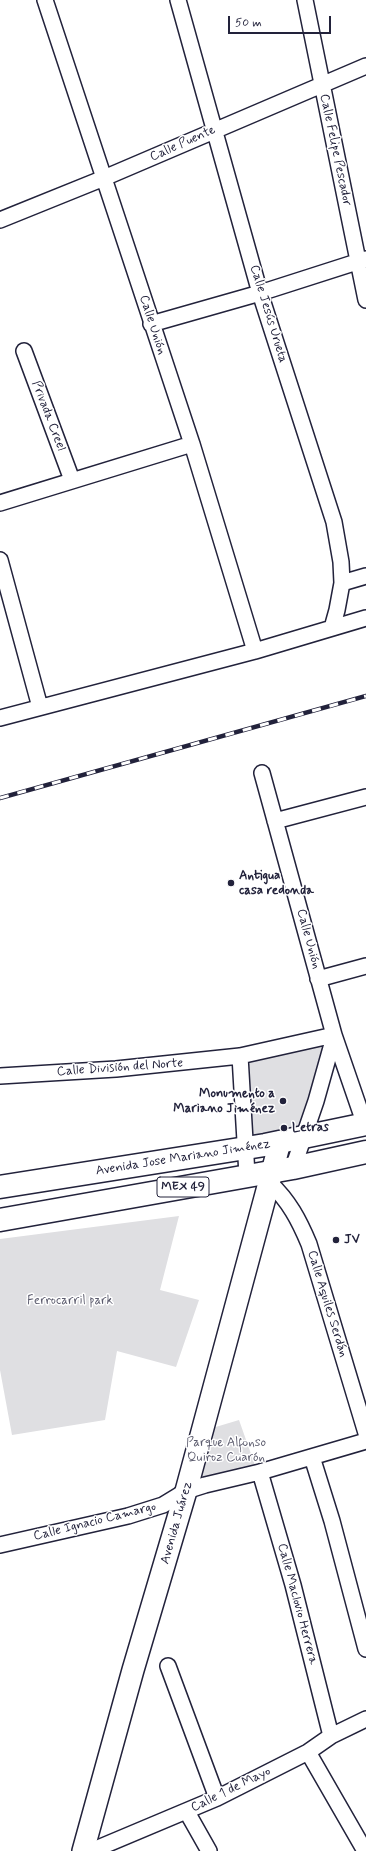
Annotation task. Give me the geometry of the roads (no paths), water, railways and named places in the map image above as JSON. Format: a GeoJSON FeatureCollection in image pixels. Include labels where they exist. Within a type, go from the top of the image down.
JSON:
{"type":"FeatureCollection","features":[{"type":"Feature","properties":{"kind":"highway","name":"Avenida Jose Mariano Jiménez"},"geometry":{"type":"LineString","coordinates":[[0,1187],[244,1149],[365,1124]]}},
{"type":"Feature","properties":{"kind":"highway","name":"Avenida Jose Mariano Jiménez"},"geometry":{"type":"LineString","coordinates":[[0,1220],[247,1175],[279,1174],[366,1152]]}},
{"type":"Feature","properties":{"kind":"main road"},"geometry":{"type":"LineString","coordinates":[[279,1174],[280,1142]]}},
{"type":"Feature","properties":{"kind":"main road","name":"Avenida Juárez"},"geometry":{"type":"LineString","coordinates":[[83,1851],[134,1670],[279,1174]]}},
{"type":"Feature","properties":{"kind":"street","name":"Calle Unión"},"geometry":{"type":"LineString","coordinates":[[45,0],[151,324],[192,444],[255,651]]}},
{"type":"Feature","properties":{"kind":"street","name":"Calle Jesús Urueta"},"geometry":{"type":"LineString","coordinates":[[178,0],[260,293],[334,522],[342,562],[342,583],[332,628]]}},
{"type":"Feature","properties":{"kind":"street","name":"Calle Felipe Pescador"},"geometry":{"type":"LineString","coordinates":[[305,0],[321,84],[362,260],[366,300]]}},
{"type":"Feature","properties":{"kind":"street","name":"Calle Puente"},"geometry":{"type":"LineString","coordinates":[[0,220],[104,178],[366,66]]}},
{"type":"Feature","properties":{"kind":"street"},"geometry":{"type":"LineString","coordinates":[[151,324],[260,293],[362,260]]}},
{"type":"Feature","properties":{"kind":"street","name":"Privada Creel"},"geometry":{"type":"LineString","coordinates":[[24,351],[72,480]]}},
{"type":"Feature","properties":{"kind":"street"},"geometry":{"type":"LineString","coordinates":[[0,503],[192,444]]}},
{"type":"Feature","properties":{"kind":"street"},"geometry":{"type":"LineString","coordinates":[[0,560],[40,707]]}},
{"type":"Feature","properties":{"kind":"street"},"geometry":{"type":"LineString","coordinates":[[342,583],[366,576]]}},
{"type":"Feature","properties":{"kind":"street"},"geometry":{"type":"LineString","coordinates":[[0,718],[255,651],[366,618]]}},
{"type":"Feature","properties":{"kind":"street","name":"Calle Unión"},"geometry":{"type":"LineString","coordinates":[[262,774],[334,1036],[365,1124]]}},
{"type":"Feature","properties":{"kind":"street"},"geometry":{"type":"LineString","coordinates":[[275,821],[366,797]]}},
{"type":"Feature","properties":{"kind":"street"},"geometry":{"type":"LineString","coordinates":[[318,979],[366,966]]}},
{"type":"Feature","properties":{"kind":"street"},"geometry":{"type":"LineString","coordinates":[[247,1175],[244,1149],[240,1056],[334,1036],[303,1138],[279,1174]]}},
{"type":"Feature","properties":{"kind":"street","name":"Calle División del Norte"},"geometry":{"type":"LineString","coordinates":[[0,1076],[116,1069],[240,1056]]}},
{"type":"Feature","properties":{"kind":"street","name":"Calle Aquiles Serdán"},"geometry":{"type":"LineString","coordinates":[[279,1174],[308,1244],[366,1433]]}},
{"type":"Feature","properties":{"kind":"street","name":"Calle Ignacio Camargo"},"geometry":{"type":"LineString","coordinates":[[0,1545],[128,1516],[163,1505],[186,1491],[205,1485],[260,1472],[366,1441]]}},
{"type":"Feature","properties":{"kind":"street"},"geometry":{"type":"LineString","coordinates":[[312,1457],[332,1521],[366,1649]]}},
{"type":"Feature","properties":{"kind":"street","name":"Calle Maclovio Herrera"},"geometry":{"type":"LineString","coordinates":[[260,1472],[293,1585],[331,1736]]}},
{"type":"Feature","properties":{"kind":"street"},"geometry":{"type":"LineString","coordinates":[[168,1666],[217,1798]]}},
{"type":"Feature","properties":{"kind":"street","name":"Calle 1 de Mayo"},"geometry":{"type":"LineString","coordinates":[[90,1851],[187,1812],[217,1798],[308,1752],[331,1736],[366,1719]]}},
{"type":"Feature","properties":{"kind":"street"},"geometry":{"type":"LineString","coordinates":[[308,1752],[365,1851]]}},
{"type":"Feature","properties":{"kind":"street"},"geometry":{"type":"LineString","coordinates":[[187,1812],[208,1851]]}},
{"type":"Feature","properties":{"kind":"railway"},"geometry":{"type":"LineString","coordinates":[[0,798],[366,696]]}},
{"type":"Feature","properties":{"kind":"place","name":"Antigua casa redonda"},"geometry":{"type":"Point","coordinates":[231,883]}},
{"type":"Feature","properties":{"kind":"place","name":"Monumento a Mariano Jiménez"},"geometry":{"type":"Point","coordinates":[283,1101]}},
{"type":"Feature","properties":{"kind":"place","name":"Letras"},"geometry":{"type":"Point","coordinates":[284,1128]}},
{"type":"Feature","properties":{"kind":"place","name":"JV"},"geometry":{"type":"Point","coordinates":[336,1240]}},
{"type":"Feature","properties":{"kind":"park label","name":"Ferrocarril park"},"geometry":{"type":"Point","coordinates":[70,1301]}},
{"type":"Feature","properties":{"kind":"park label","name":"Parque Alfonso Quiroz Cuarón"},"geometry":{"type":"Point","coordinates":[226,1450]}}]}
